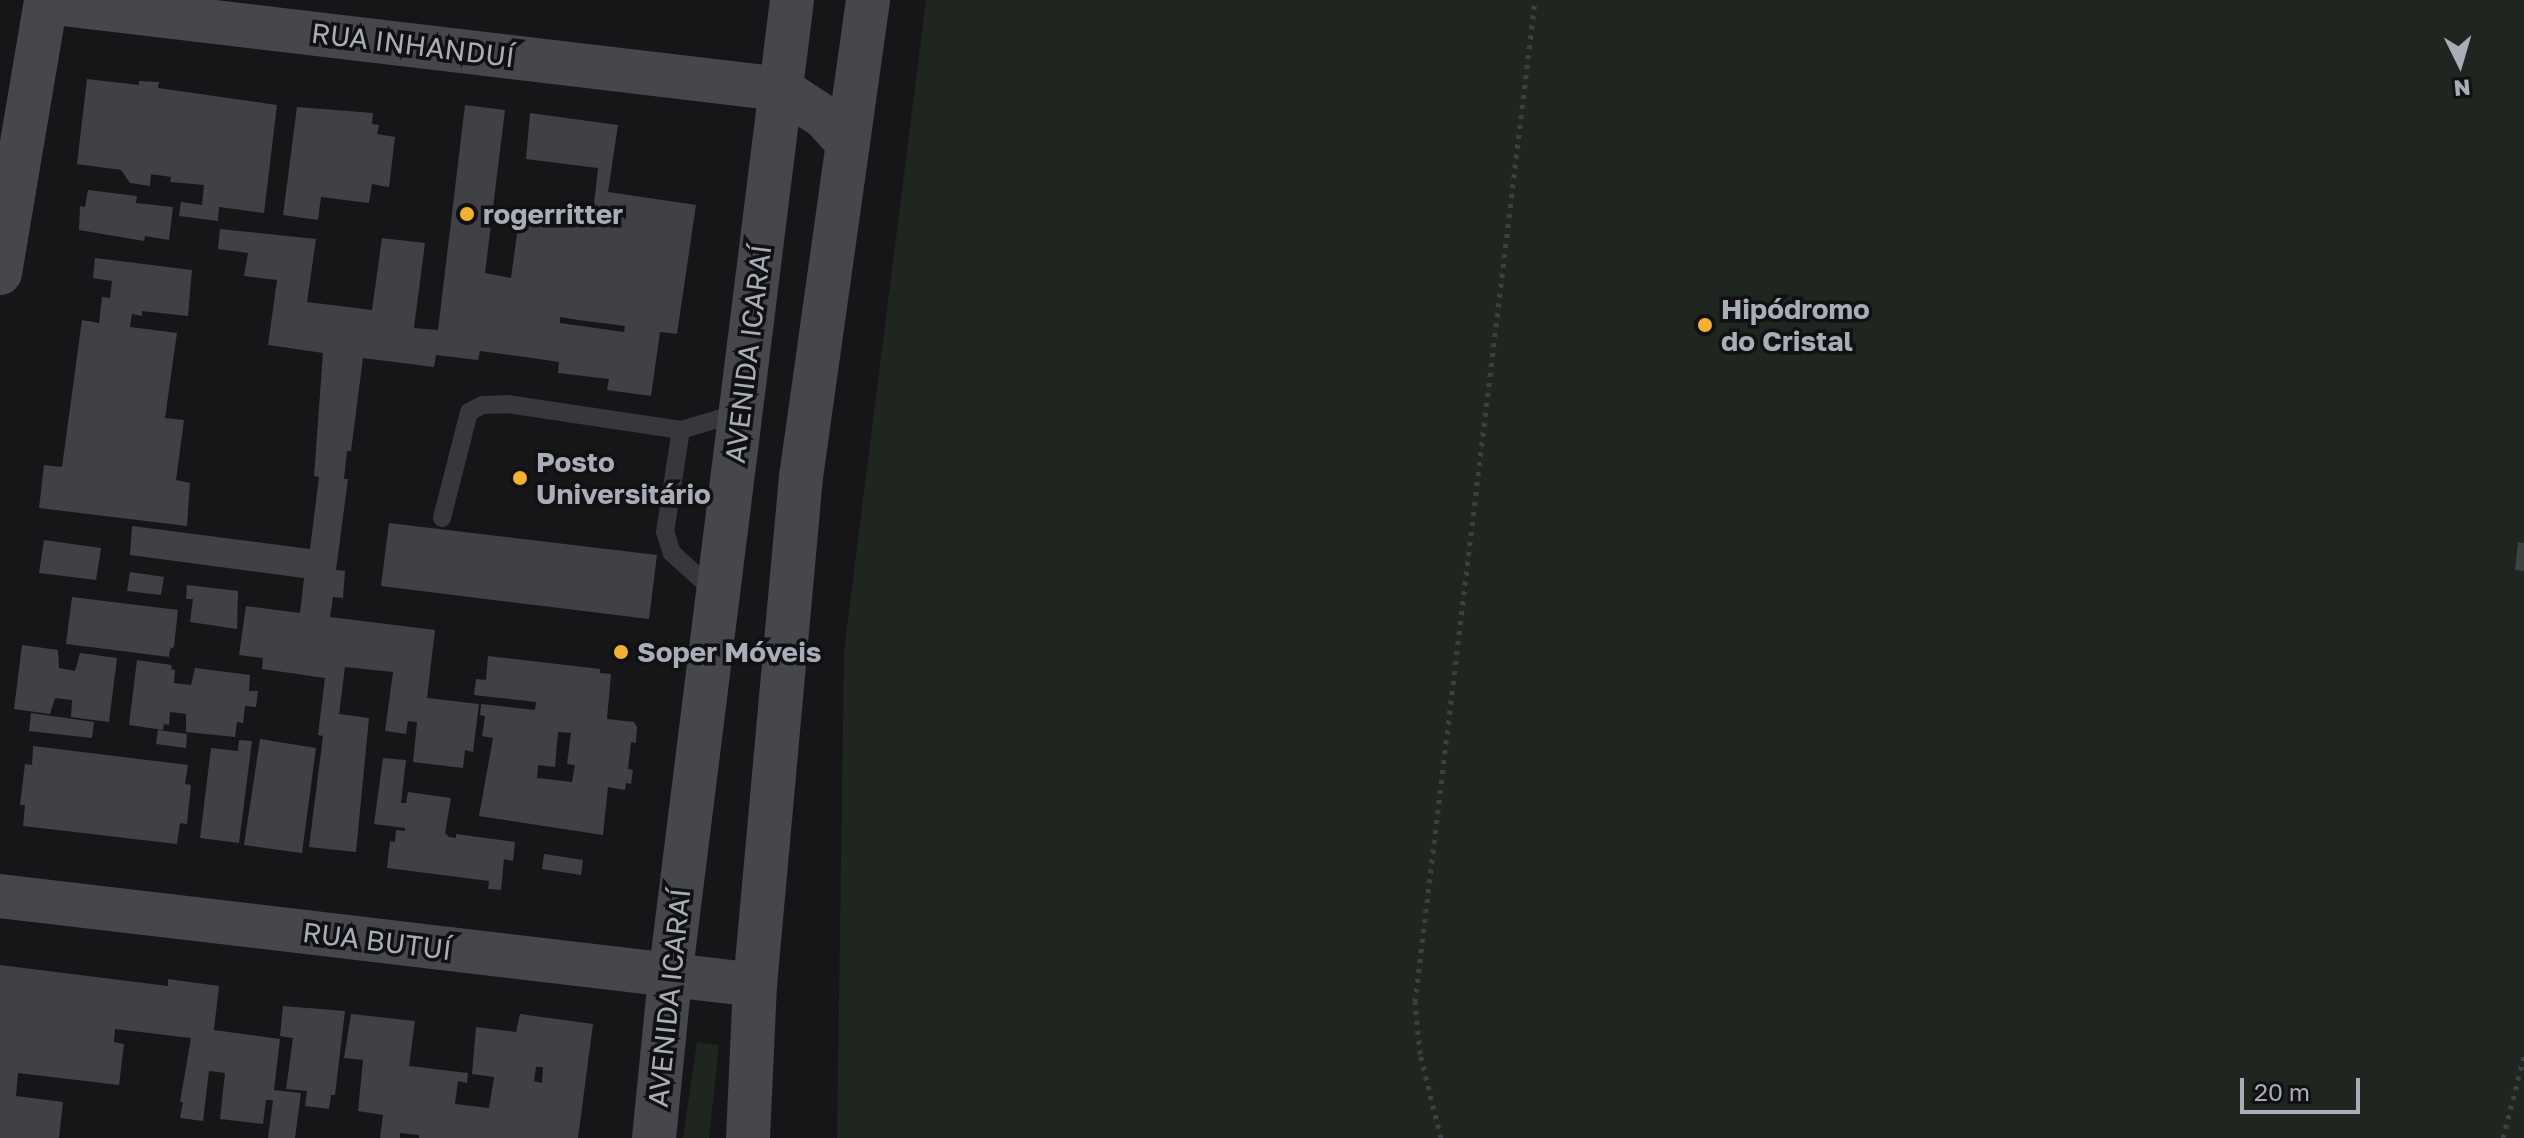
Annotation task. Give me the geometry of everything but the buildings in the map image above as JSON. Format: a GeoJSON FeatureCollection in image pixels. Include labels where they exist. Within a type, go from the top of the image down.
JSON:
{"type":"FeatureCollection","features":[{"type":"Feature","properties":{"kind":"main road","name":"AVENIDA ICARAÍ"},"geometry":{"type":"LineString","coordinates":[[654,1138],[670,978],[792,0]]}},
{"type":"Feature","properties":{"kind":"main road"},"geometry":{"type":"LineString","coordinates":[[748,1138],[755,985],[801,477],[868,0]]}},
{"type":"Feature","properties":{"kind":"main road","name":"RUA INHANDUÍ"},"geometry":{"type":"LineString","coordinates":[[46,2],[781,89]]}},
{"type":"Feature","properties":{"kind":"main road"},"geometry":{"type":"LineString","coordinates":[[0,273],[46,2]]}},
{"type":"Feature","properties":{"kind":"main road"},"geometry":{"type":"LineString","coordinates":[[781,89],[824,117],[848,144]]}},
{"type":"Feature","properties":{"kind":"main road","name":"RUA BUTUÍ"},"geometry":{"type":"LineString","coordinates":[[0,896],[670,978],[755,985]]}},
{"type":"Feature","properties":{"kind":"lane"},"geometry":{"type":"LineString","coordinates":[[442,518],[469,412],[483,405],[507,404],[681,430],[741,412]]}},
{"type":"Feature","properties":{"kind":"lane"},"geometry":{"type":"LineString","coordinates":[[681,430],[665,532],[672,553],[718,595]]}},
{"type":"Feature","properties":{"kind":"path"},"geometry":{"type":"LineString","coordinates":[[1441,1138],[1420,1054],[1415,1002],[1535,0]]}},
{"type":"Feature","properties":{"kind":"path"},"geometry":{"type":"LineString","coordinates":[[2503,1138],[2524,1056]]}},
{"type":"Feature","properties":{"kind":"shaded area","name":"Hipódromo do Cristal"},"geometry":{"type":"Polygon","coordinates":[[[926,0],[2524,0],[2524,1138],[837,1138],[844,651],[926,0]]]}},
{"type":"Feature","properties":{"kind":"shaded area"},"geometry":{"type":"Polygon","coordinates":[[[697,1042],[719,1045],[709,1138],[683,1138],[697,1042]]]}},
{"type":"Feature","properties":{"kind":"place","name":"rogerritter"},"geometry":{"type":"Point","coordinates":[467,214]}},
{"type":"Feature","properties":{"kind":"place","name":"Hipódromo do Cristal"},"geometry":{"type":"Point","coordinates":[1705,325]}},
{"type":"Feature","properties":{"kind":"place","name":"Posto Universitário"},"geometry":{"type":"Point","coordinates":[520,478]}},
{"type":"Feature","properties":{"kind":"place","name":"Soper Móveis"},"geometry":{"type":"Point","coordinates":[621,652]}}]}
